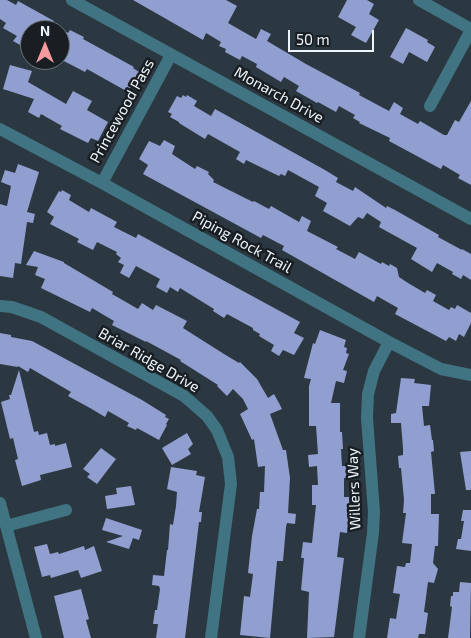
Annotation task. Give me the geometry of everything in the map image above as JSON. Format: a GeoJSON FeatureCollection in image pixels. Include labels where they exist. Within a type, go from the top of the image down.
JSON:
{"type":"FeatureCollection","features":[{"type":"Feature","properties":{"kind":"street","name":"Monarch Drive"},"geometry":{"type":"LineString","coordinates":[[72,0],[471,219]]}},
{"type":"Feature","properties":{"kind":"street"},"geometry":{"type":"LineString","coordinates":[[419,0],[471,29],[430,106]]}},
{"type":"Feature","properties":{"kind":"street","name":"Princewood Pass"},"geometry":{"type":"LineString","coordinates":[[102,182],[171,55]]}},
{"type":"Feature","properties":{"kind":"street","name":"Piping Rock Trail"},"geometry":{"type":"LineString","coordinates":[[0,129],[102,182],[388,342],[441,368],[454,373],[471,375]]}},
{"type":"Feature","properties":{"kind":"street","name":"Briar Ridge Drive"},"geometry":{"type":"LineString","coordinates":[[0,306],[41,317],[184,396],[207,416],[217,430],[228,457],[231,484],[211,638]]}},
{"type":"Feature","properties":{"kind":"street","name":"Willers Way"},"geometry":{"type":"LineString","coordinates":[[359,638],[374,512],[367,418],[368,394],[374,371],[388,342]]}},
{"type":"Feature","properties":{"kind":"street"},"geometry":{"type":"LineString","coordinates":[[0,502],[36,638]]}},
{"type":"Feature","properties":{"kind":"street"},"geometry":{"type":"LineString","coordinates":[[6,526],[66,510]]}},
{"type":"Feature","properties":{"kind":"building"},"geometry":{"type":"Polygon","coordinates":[[[0,0],[7,0],[16,5],[18,1],[52,20],[20,20],[20,45],[13,41],[17,36],[3,28],[6,23],[0,19],[0,0]]]}},
{"type":"Feature","properties":{"kind":"building"},"geometry":{"type":"Polygon","coordinates":[[[133,0],[226,0],[237,6],[228,23],[256,39],[261,29],[271,34],[267,41],[360,93],[359,95],[389,111],[394,102],[403,108],[400,114],[418,124],[420,121],[444,135],[447,135],[455,120],[459,122],[471,101],[471,185],[458,178],[460,175],[443,165],[441,169],[389,141],[390,138],[359,123],[353,118],[355,115],[339,106],[336,112],[317,103],[296,91],[299,86],[284,77],[281,82],[256,67],[257,64],[242,56],[240,60],[225,52],[226,49],[219,46],[221,42],[206,33],[203,40],[133,0]]]}},
{"type":"Feature","properties":{"kind":"building"},"geometry":{"type":"Polygon","coordinates":[[[347,0],[367,0],[374,4],[369,14],[379,20],[366,43],[351,35],[356,27],[338,17],[347,0]]]}},
{"type":"Feature","properties":{"kind":"building"},"geometry":{"type":"Polygon","coordinates":[[[406,28],[428,40],[427,42],[435,47],[427,62],[409,52],[403,64],[390,57],[406,28]]]}},
{"type":"Feature","properties":{"kind":"building"},"geometry":{"type":"Polygon","coordinates":[[[70,30],[134,67],[139,72],[128,92],[87,69],[85,72],[70,64],[70,30]]]}},
{"type":"Feature","properties":{"kind":"building"},"geometry":{"type":"Polygon","coordinates":[[[10,65],[20,68],[20,70],[32,71],[28,82],[66,104],[73,91],[92,101],[87,110],[108,122],[98,141],[91,138],[88,143],[60,129],[62,126],[41,114],[39,118],[28,112],[34,99],[3,89],[10,65]]]}},
{"type":"Feature","properties":{"kind":"building"},"geometry":{"type":"Polygon","coordinates":[[[183,95],[186,97],[187,95],[197,101],[194,106],[211,116],[215,109],[325,170],[338,178],[336,182],[353,191],[355,187],[386,208],[387,206],[395,210],[439,235],[438,237],[471,254],[471,280],[463,275],[461,279],[437,263],[432,272],[411,259],[417,248],[379,227],[381,222],[367,213],[363,219],[358,217],[350,226],[323,211],[327,203],[315,196],[319,187],[288,170],[285,176],[281,174],[279,176],[246,160],[244,164],[236,159],[240,152],[208,134],[205,139],[179,123],[170,117],[172,114],[168,112],[177,96],[181,98],[183,95]]]}},
{"type":"Feature","properties":{"kind":"building"},"geometry":{"type":"Polygon","coordinates":[[[164,140],[175,146],[172,154],[195,169],[197,166],[209,172],[208,174],[214,180],[213,182],[269,209],[271,206],[299,222],[302,216],[311,221],[307,231],[338,247],[336,249],[355,259],[359,252],[381,264],[382,262],[389,266],[390,264],[397,268],[399,277],[425,293],[427,290],[436,295],[433,301],[449,310],[451,307],[455,309],[457,305],[471,313],[471,323],[464,337],[459,334],[456,341],[449,337],[446,341],[395,314],[398,308],[377,296],[374,302],[282,250],[284,246],[263,235],[261,238],[143,174],[148,165],[139,159],[149,141],[160,146],[164,140]]]}},
{"type":"Feature","properties":{"kind":"building"},"geometry":{"type":"Polygon","coordinates":[[[18,164],[39,172],[27,212],[35,214],[33,223],[27,222],[21,264],[15,263],[13,278],[0,276],[0,204],[7,206],[11,186],[1,182],[5,170],[15,173],[18,164]]]}},
{"type":"Feature","properties":{"kind":"building"},"geometry":{"type":"Polygon","coordinates":[[[62,190],[71,195],[69,200],[89,212],[91,208],[117,222],[114,227],[136,238],[138,234],[300,322],[294,333],[304,338],[294,355],[283,350],[279,356],[271,351],[274,345],[259,336],[260,334],[253,330],[253,328],[227,314],[224,318],[213,311],[214,309],[180,288],[178,292],[170,287],[167,293],[156,287],[160,279],[136,266],[129,278],[120,273],[124,265],[118,262],[121,258],[116,254],[117,252],[97,242],[93,250],[77,242],[79,239],[50,224],[54,217],[47,212],[59,191],[61,192],[62,190]]]}},
{"type":"Feature","properties":{"kind":"building"},"geometry":{"type":"Polygon","coordinates":[[[34,251],[64,262],[138,309],[142,303],[153,310],[156,305],[187,321],[183,328],[240,362],[257,379],[268,398],[274,394],[282,409],[270,414],[283,450],[286,450],[290,478],[288,513],[296,514],[295,524],[287,523],[283,561],[277,561],[270,638],[240,635],[244,596],[250,597],[253,574],[248,573],[252,536],[257,509],[259,509],[260,492],[264,492],[265,466],[258,467],[254,439],[252,440],[240,414],[248,409],[243,399],[233,389],[227,396],[218,385],[181,360],[112,325],[114,321],[92,308],[90,312],[41,288],[45,279],[35,275],[38,267],[26,265],[34,251]]]}},
{"type":"Feature","properties":{"kind":"building"},"geometry":{"type":"Polygon","coordinates":[[[320,330],[346,340],[344,347],[347,348],[346,353],[349,354],[343,370],[347,371],[344,383],[336,381],[331,403],[340,403],[340,432],[342,432],[343,449],[341,449],[342,466],[346,466],[347,478],[344,478],[344,497],[349,497],[349,511],[347,533],[340,532],[337,557],[344,558],[334,637],[307,638],[309,592],[301,590],[304,558],[301,558],[303,542],[312,543],[316,505],[312,505],[312,485],[318,485],[317,466],[309,467],[308,455],[318,454],[316,426],[309,426],[309,386],[311,379],[304,378],[313,343],[315,344],[320,330]]]}},
{"type":"Feature","properties":{"kind":"building"},"geometry":{"type":"Polygon","coordinates":[[[0,333],[32,341],[142,400],[166,415],[165,417],[169,419],[159,440],[137,428],[136,430],[127,426],[129,423],[108,411],[105,417],[68,396],[71,392],[30,368],[28,372],[18,366],[0,364],[0,333]]]}},
{"type":"Feature","properties":{"kind":"building"},"geometry":{"type":"Polygon","coordinates":[[[19,370],[34,432],[38,431],[39,435],[47,433],[50,445],[55,444],[55,446],[66,443],[72,467],[40,475],[41,480],[22,486],[15,460],[18,459],[13,438],[10,439],[1,402],[10,399],[9,395],[11,395],[19,370]]]}},
{"type":"Feature","properties":{"kind":"building"},"geometry":{"type":"Polygon","coordinates":[[[401,378],[415,379],[414,383],[431,385],[429,406],[422,406],[424,426],[430,425],[433,440],[434,451],[431,452],[435,494],[431,494],[431,514],[439,514],[438,546],[435,546],[433,563],[438,569],[434,583],[428,582],[424,612],[428,613],[425,634],[419,634],[418,638],[387,638],[390,618],[396,619],[400,594],[393,593],[397,566],[405,567],[406,563],[410,563],[412,544],[402,543],[406,513],[403,513],[404,500],[398,456],[403,455],[401,423],[391,423],[391,414],[396,413],[401,378]]]}},
{"type":"Feature","properties":{"kind":"building"},"geometry":{"type":"Polygon","coordinates":[[[187,433],[193,444],[188,449],[191,454],[172,465],[162,448],[187,433]]]}},
{"type":"Feature","properties":{"kind":"building"},"geometry":{"type":"Polygon","coordinates":[[[101,448],[116,459],[97,484],[87,477],[90,474],[83,469],[101,448]]]}},
{"type":"Feature","properties":{"kind":"building"},"geometry":{"type":"Polygon","coordinates":[[[471,451],[471,490],[466,490],[460,452],[471,451]]]}},
{"type":"Feature","properties":{"kind":"building"},"geometry":{"type":"Polygon","coordinates":[[[171,467],[197,471],[196,475],[205,477],[199,512],[202,512],[201,522],[199,522],[185,638],[156,638],[158,624],[153,624],[160,589],[159,586],[152,585],[153,575],[164,576],[170,524],[173,525],[177,492],[167,489],[171,467]]]}},
{"type":"Feature","properties":{"kind":"building"},"geometry":{"type":"Polygon","coordinates":[[[131,486],[135,505],[107,509],[105,496],[117,494],[116,488],[131,486]]]}},
{"type":"Feature","properties":{"kind":"building"},"geometry":{"type":"Polygon","coordinates":[[[463,510],[471,510],[471,551],[456,549],[458,539],[461,539],[464,521],[461,521],[463,510]]]}},
{"type":"Feature","properties":{"kind":"building"},"geometry":{"type":"Polygon","coordinates":[[[106,518],[142,530],[139,540],[133,538],[129,549],[106,542],[123,536],[102,530],[106,518]]]}},
{"type":"Feature","properties":{"kind":"building"},"geometry":{"type":"Polygon","coordinates":[[[47,544],[50,554],[58,552],[59,554],[84,546],[85,550],[94,546],[102,571],[81,578],[78,570],[51,578],[50,575],[42,577],[34,547],[47,544]]]}},
{"type":"Feature","properties":{"kind":"building"},"geometry":{"type":"Polygon","coordinates":[[[460,582],[471,583],[470,638],[448,638],[452,607],[450,606],[451,596],[453,596],[453,592],[459,592],[460,582]]]}},
{"type":"Feature","properties":{"kind":"building"},"geometry":{"type":"Polygon","coordinates":[[[81,589],[89,619],[86,620],[91,638],[64,638],[54,596],[81,589]]]}}]}
